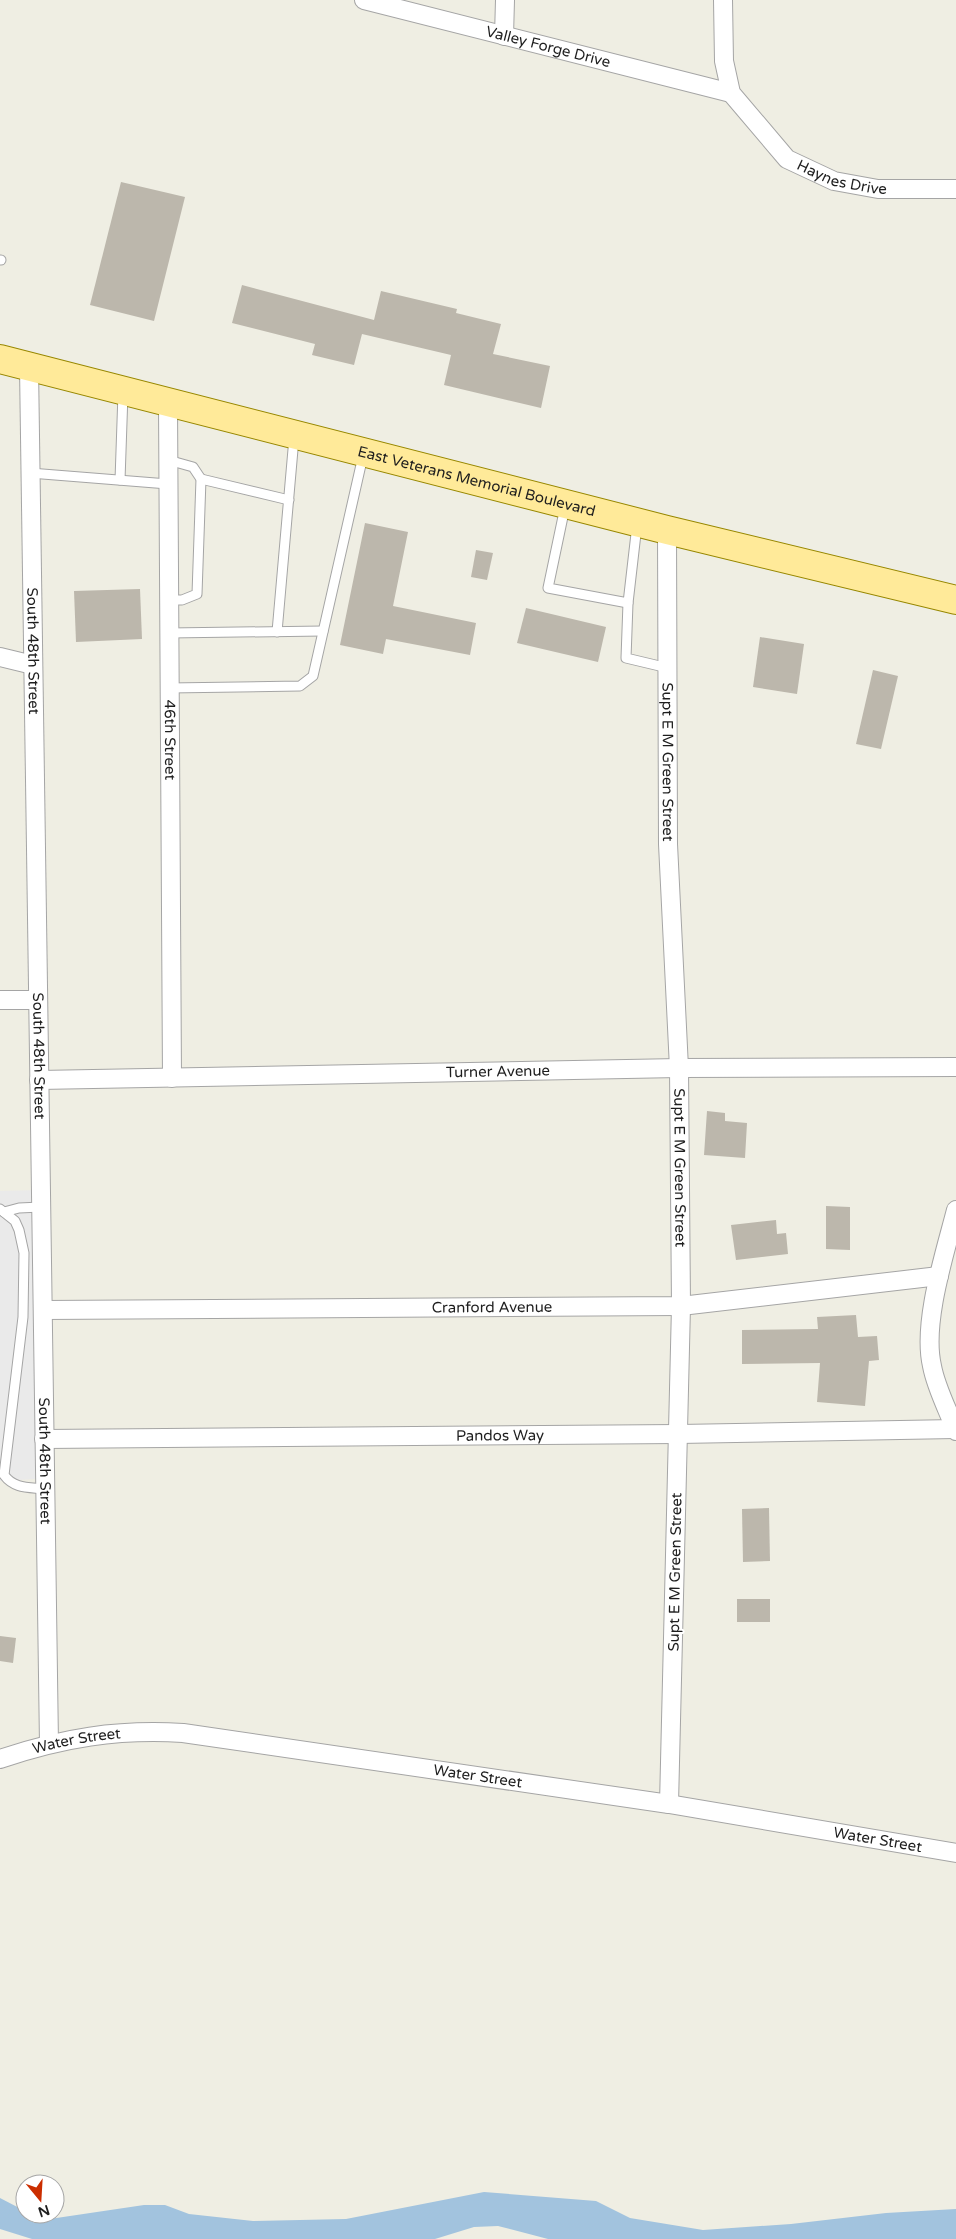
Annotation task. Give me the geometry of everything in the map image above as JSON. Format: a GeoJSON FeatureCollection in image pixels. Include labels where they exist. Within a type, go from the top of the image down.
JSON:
{"type":"FeatureCollection","features":[{"type":"Feature","properties":{"kind":"main road","name":"East Veterans Memorial Boulevard"},"geometry":{"type":"LineString","coordinates":[[0,359],[364,454],[956,600]]}},
{"type":"Feature","properties":{"kind":"street","name":"Valley Forge Drive"},"geometry":{"type":"LineString","coordinates":[[364,0],[731,93]]}},
{"type":"Feature","properties":{"kind":"street"},"geometry":{"type":"LineString","coordinates":[[504,36],[505,0]]}},
{"type":"Feature","properties":{"kind":"street"},"geometry":{"type":"LineString","coordinates":[[723,0],[724,60],[731,93]]}},
{"type":"Feature","properties":{"kind":"street","name":"Haynes Drive"},"geometry":{"type":"LineString","coordinates":[[731,93],[787,159],[834,181],[878,189],[956,189]]}},
{"type":"Feature","properties":{"kind":"street","name":"South 48th Street"},"geometry":{"type":"LineString","coordinates":[[29,367],[49,1744]]}},
{"type":"Feature","properties":{"kind":"street","name":"46th Street"},"geometry":{"type":"LineString","coordinates":[[168,404],[172,1078]]}},
{"type":"Feature","properties":{"kind":"street","name":"Supt E M Green Street"},"geometry":{"type":"LineString","coordinates":[[667,530],[668,844],[679,1068],[681,1306],[669,1804]]}},
{"type":"Feature","properties":{"kind":"street"},"geometry":{"type":"LineString","coordinates":[[0,657],[33,664]]}},
{"type":"Feature","properties":{"kind":"street"},"geometry":{"type":"LineString","coordinates":[[0,1000],[38,1000]]}},
{"type":"Feature","properties":{"kind":"street","name":"Turner Avenue"},"geometry":{"type":"LineString","coordinates":[[39,1080],[679,1068],[956,1067]]}},
{"type":"Feature","properties":{"kind":"street"},"geometry":{"type":"LineString","coordinates":[[956,1210],[939,1276],[932,1324],[932,1366],[956,1430]]}},
{"type":"Feature","properties":{"kind":"street","name":"Cranford Avenue"},"geometry":{"type":"LineString","coordinates":[[43,1310],[681,1306],[939,1276]]}},
{"type":"Feature","properties":{"kind":"street","name":"Pandos Way"},"geometry":{"type":"LineString","coordinates":[[44,1439],[956,1430]]}},
{"type":"Feature","properties":{"kind":"street","name":"Water Street"},"geometry":{"type":"LineString","coordinates":[[0,1759],[49,1744],[114,1732],[183,1733],[669,1804],[956,1853]]}},
{"type":"Feature","properties":{"kind":"lane"},"geometry":{"type":"LineString","coordinates":[[120,480],[124,392]]}},
{"type":"Feature","properties":{"kind":"lane"},"geometry":{"type":"LineString","coordinates":[[277,632],[294,436]]}},
{"type":"Feature","properties":{"kind":"lane"},"geometry":{"type":"LineString","coordinates":[[169,688],[300,686],[314,676],[364,454]]}},
{"type":"Feature","properties":{"kind":"lane"},"geometry":{"type":"LineString","coordinates":[[168,460],[193,467],[201,480],[197,594],[182,600],[169,600]]}},
{"type":"Feature","properties":{"kind":"lane"},"geometry":{"type":"LineString","coordinates":[[30,473],[168,484]]}},
{"type":"Feature","properties":{"kind":"lane"},"geometry":{"type":"LineString","coordinates":[[201,480],[289,500]]}},
{"type":"Feature","properties":{"kind":"lane"},"geometry":{"type":"LineString","coordinates":[[566,504],[548,588],[628,603]]}},
{"type":"Feature","properties":{"kind":"lane"},"geometry":{"type":"LineString","coordinates":[[638,522],[628,603],[626,658],[668,668]]}},
{"type":"Feature","properties":{"kind":"lane"},"geometry":{"type":"LineString","coordinates":[[169,633],[323,631]]}},
{"type":"Feature","properties":{"kind":"lane"},"geometry":{"type":"LineString","coordinates":[[2,1211],[41,1207]]}},
{"type":"Feature","properties":{"kind":"lane"},"geometry":{"type":"LineString","coordinates":[[2,1211],[15,1222],[19,1230],[24,1253],[22,1317],[4,1475],[10,1483],[17,1486],[45,1489]]}},
{"type":"Feature","properties":{"kind":"shaded area"},"geometry":{"type":"Polygon","coordinates":[[[41,1190],[35,1479],[0,1481],[0,1191],[41,1190]]]}},
{"type":"Feature","properties":{"kind":"water"},"geometry":{"type":"Polygon","coordinates":[[[484,2192],[596,2201],[630,2218],[703,2230],[791,2224],[886,2213],[956,2209],[956,2239],[548,2239],[498,2226],[474,2227],[435,2239],[32,2239],[0,2229],[0,2198],[15,2206],[15,2224],[65,2224],[65,2217],[144,2205],[165,2205],[189,2214],[253,2221],[346,2219],[484,2192]]]}},
{"type":"Feature","properties":{"kind":"building"},"geometry":{"type":"Polygon","coordinates":[[[121,182],[185,197],[154,321],[90,305],[121,182]]]}},
{"type":"Feature","properties":{"kind":"building"},"geometry":{"type":"Polygon","coordinates":[[[242,285],[374,320],[381,291],[457,309],[456,313],[501,324],[493,354],[550,366],[541,408],[444,385],[451,355],[362,334],[354,365],[312,355],[315,344],[232,323],[242,285]]]}},
{"type":"Feature","properties":{"kind":"building"},"geometry":{"type":"Polygon","coordinates":[[[365,523],[408,532],[393,606],[476,623],[470,655],[386,639],[383,654],[340,645],[365,523]]]}},
{"type":"Feature","properties":{"kind":"building"},"geometry":{"type":"Polygon","coordinates":[[[476,550],[493,553],[487,580],[471,577],[476,550]]]}},
{"type":"Feature","properties":{"kind":"building"},"geometry":{"type":"Polygon","coordinates":[[[140,589],[142,639],[76,642],[74,591],[140,589]]]}},
{"type":"Feature","properties":{"kind":"building"},"geometry":{"type":"Polygon","coordinates":[[[526,608],[606,627],[598,662],[517,643],[526,608]]]}},
{"type":"Feature","properties":{"kind":"building"},"geometry":{"type":"Polygon","coordinates":[[[760,637],[804,644],[797,694],[753,687],[760,637]]]}},
{"type":"Feature","properties":{"kind":"building"},"geometry":{"type":"Polygon","coordinates":[[[873,670],[898,676],[881,749],[856,744],[873,670]]]}},
{"type":"Feature","properties":{"kind":"building"},"geometry":{"type":"Polygon","coordinates":[[[707,1111],[725,1113],[725,1121],[747,1123],[745,1158],[704,1155],[707,1111]]]}},
{"type":"Feature","properties":{"kind":"building"},"geometry":{"type":"Polygon","coordinates":[[[826,1206],[850,1207],[850,1250],[826,1249],[826,1206]]]}},
{"type":"Feature","properties":{"kind":"building"},"geometry":{"type":"Polygon","coordinates":[[[776,1220],[777,1234],[786,1233],[788,1254],[736,1260],[731,1225],[776,1220]]]}},
{"type":"Feature","properties":{"kind":"building"},"geometry":{"type":"Polygon","coordinates":[[[856,1315],[858,1337],[877,1336],[879,1360],[869,1361],[865,1406],[817,1402],[820,1363],[742,1364],[742,1330],[818,1329],[817,1317],[856,1315]]]}},
{"type":"Feature","properties":{"kind":"building"},"geometry":{"type":"Polygon","coordinates":[[[769,1508],[770,1561],[743,1562],[742,1509],[769,1508]]]}},
{"type":"Feature","properties":{"kind":"building"},"geometry":{"type":"Polygon","coordinates":[[[737,1599],[770,1599],[770,1622],[737,1622],[737,1599]]]}},
{"type":"Feature","properties":{"kind":"building"},"geometry":{"type":"Polygon","coordinates":[[[0,1636],[16,1638],[13,1663],[0,1661],[0,1636]]]}}]}
